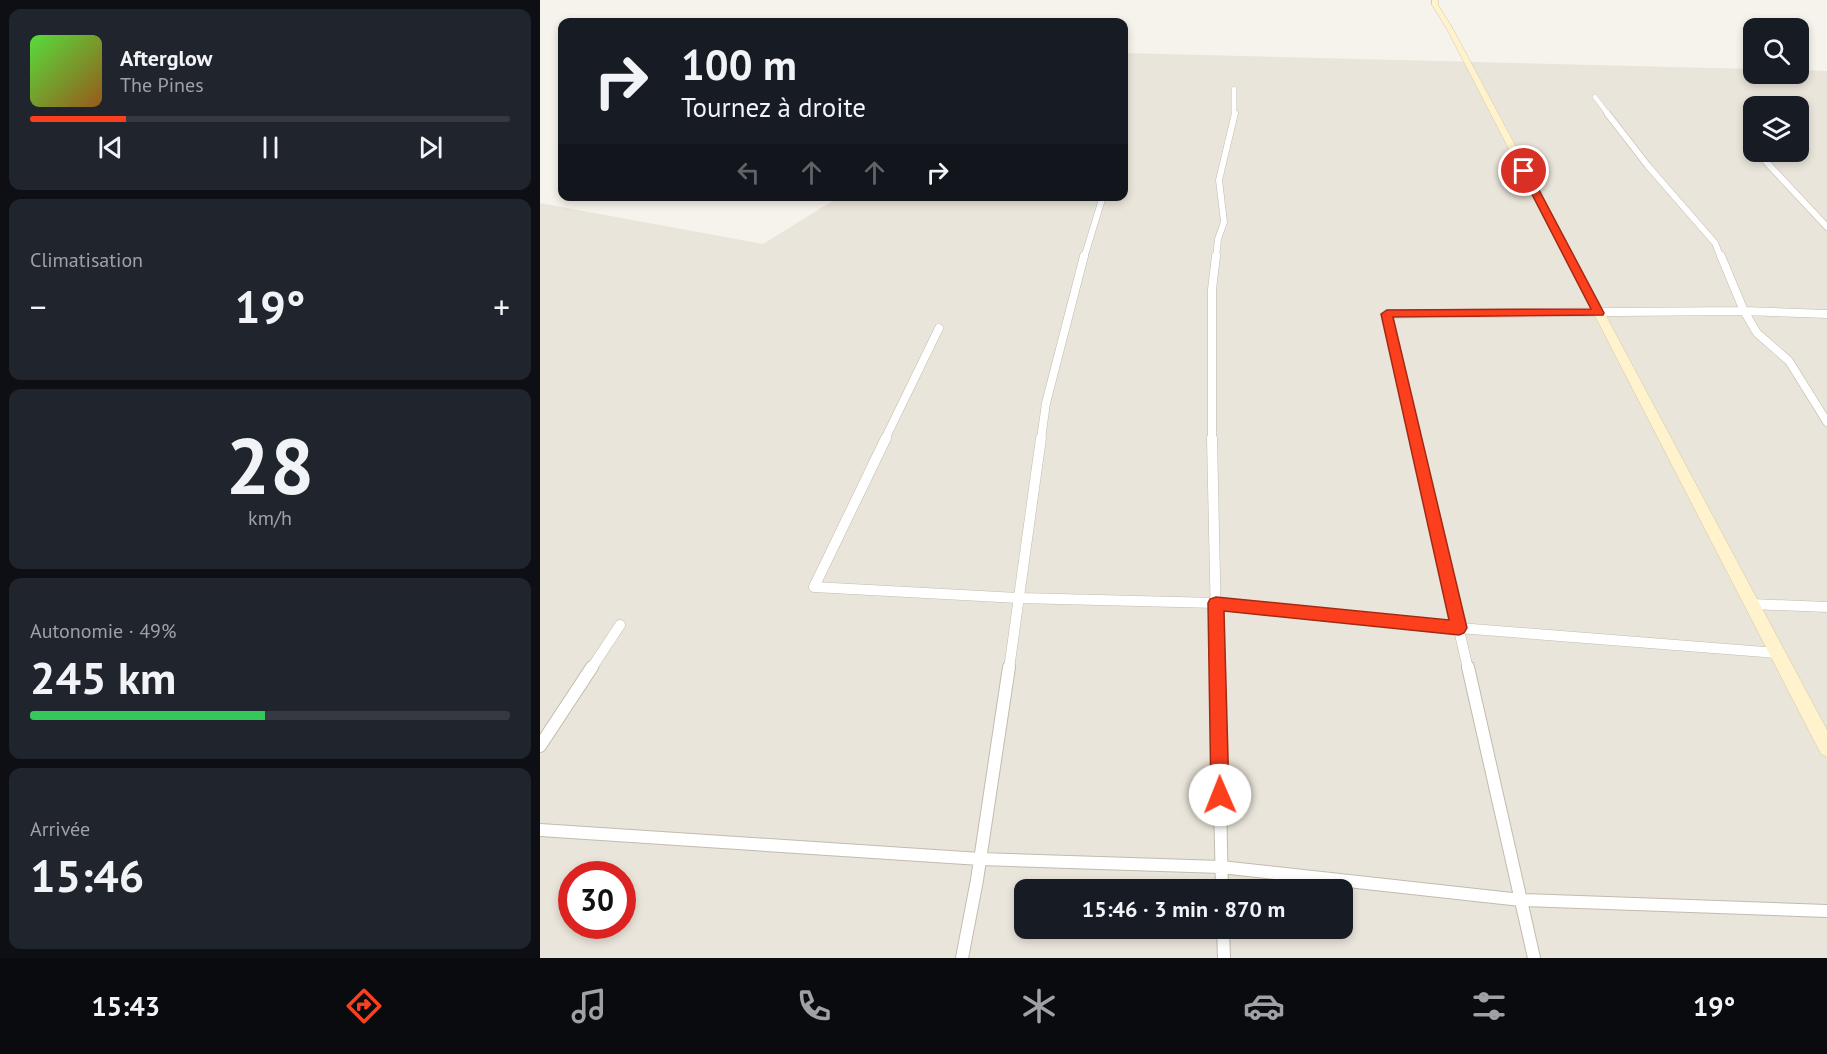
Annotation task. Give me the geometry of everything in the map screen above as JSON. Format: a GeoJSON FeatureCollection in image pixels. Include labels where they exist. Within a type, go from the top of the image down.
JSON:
{"type":"FeatureCollection","features":[{"type":"Feature","properties":{"kind":"main road"},"geometry":{"type":"LineString","coordinates":[[1435,0],[1827,748]]}},
{"type":"Feature","properties":{"kind":"street"},"geometry":{"type":"LineString","coordinates":[[1222,879],[1210,387],[1212,289],[1218,239],[1224,222],[1220,180],[1235,111],[1234,89]]}},
{"type":"Feature","properties":{"kind":"street"},"geometry":{"type":"LineString","coordinates":[[1595,97],[1648,166],[1715,243],[1744,311],[1757,333],[1789,361],[1827,422]]}},
{"type":"Feature","properties":{"kind":"street"},"geometry":{"type":"LineString","coordinates":[[1766,162],[1827,227]]}},
{"type":"Feature","properties":{"kind":"street"},"geometry":{"type":"LineString","coordinates":[[962,958],[980,859],[1020,598],[1046,403],[1080,268],[1101,201]]}},
{"type":"Feature","properties":{"kind":"street"},"geometry":{"type":"LineString","coordinates":[[1534,958],[1387,314],[1744,311],[1827,314]]}},
{"type":"Feature","properties":{"kind":"street"},"geometry":{"type":"LineString","coordinates":[[939,328],[814,587],[1020,598],[1216,603],[1459,628],[1777,654]]}},
{"type":"Feature","properties":{"kind":"street"},"geometry":{"type":"LineString","coordinates":[[1751,604],[1827,607]]}},
{"type":"Feature","properties":{"kind":"street"},"geometry":{"type":"LineString","coordinates":[[540,746],[620,626]]}},
{"type":"Feature","properties":{"kind":"street"},"geometry":{"type":"LineString","coordinates":[[540,830],[980,859],[1221,867],[1521,900],[1827,911]]}},
{"type":"Feature","properties":{"kind":"street"},"geometry":{"type":"LineString","coordinates":[[1223,939],[1224,958]]}},
{"type":"Feature","properties":{"kind":"shaded area"},"geometry":{"type":"Polygon","coordinates":[[[1128,53],[1743,69],[1743,84],[1809,84],[1809,70],[1827,71],[1827,958],[540,958],[540,203],[763,244],[833,201],[1128,201],[1128,53]]]}},
{"type":"Feature","properties":{"kind":"route"},"geometry":{"type":"LineString","coordinates":[[1220,795],[1216,603],[1459,628],[1387,314],[1599,313],[1524,171]]}}]}
